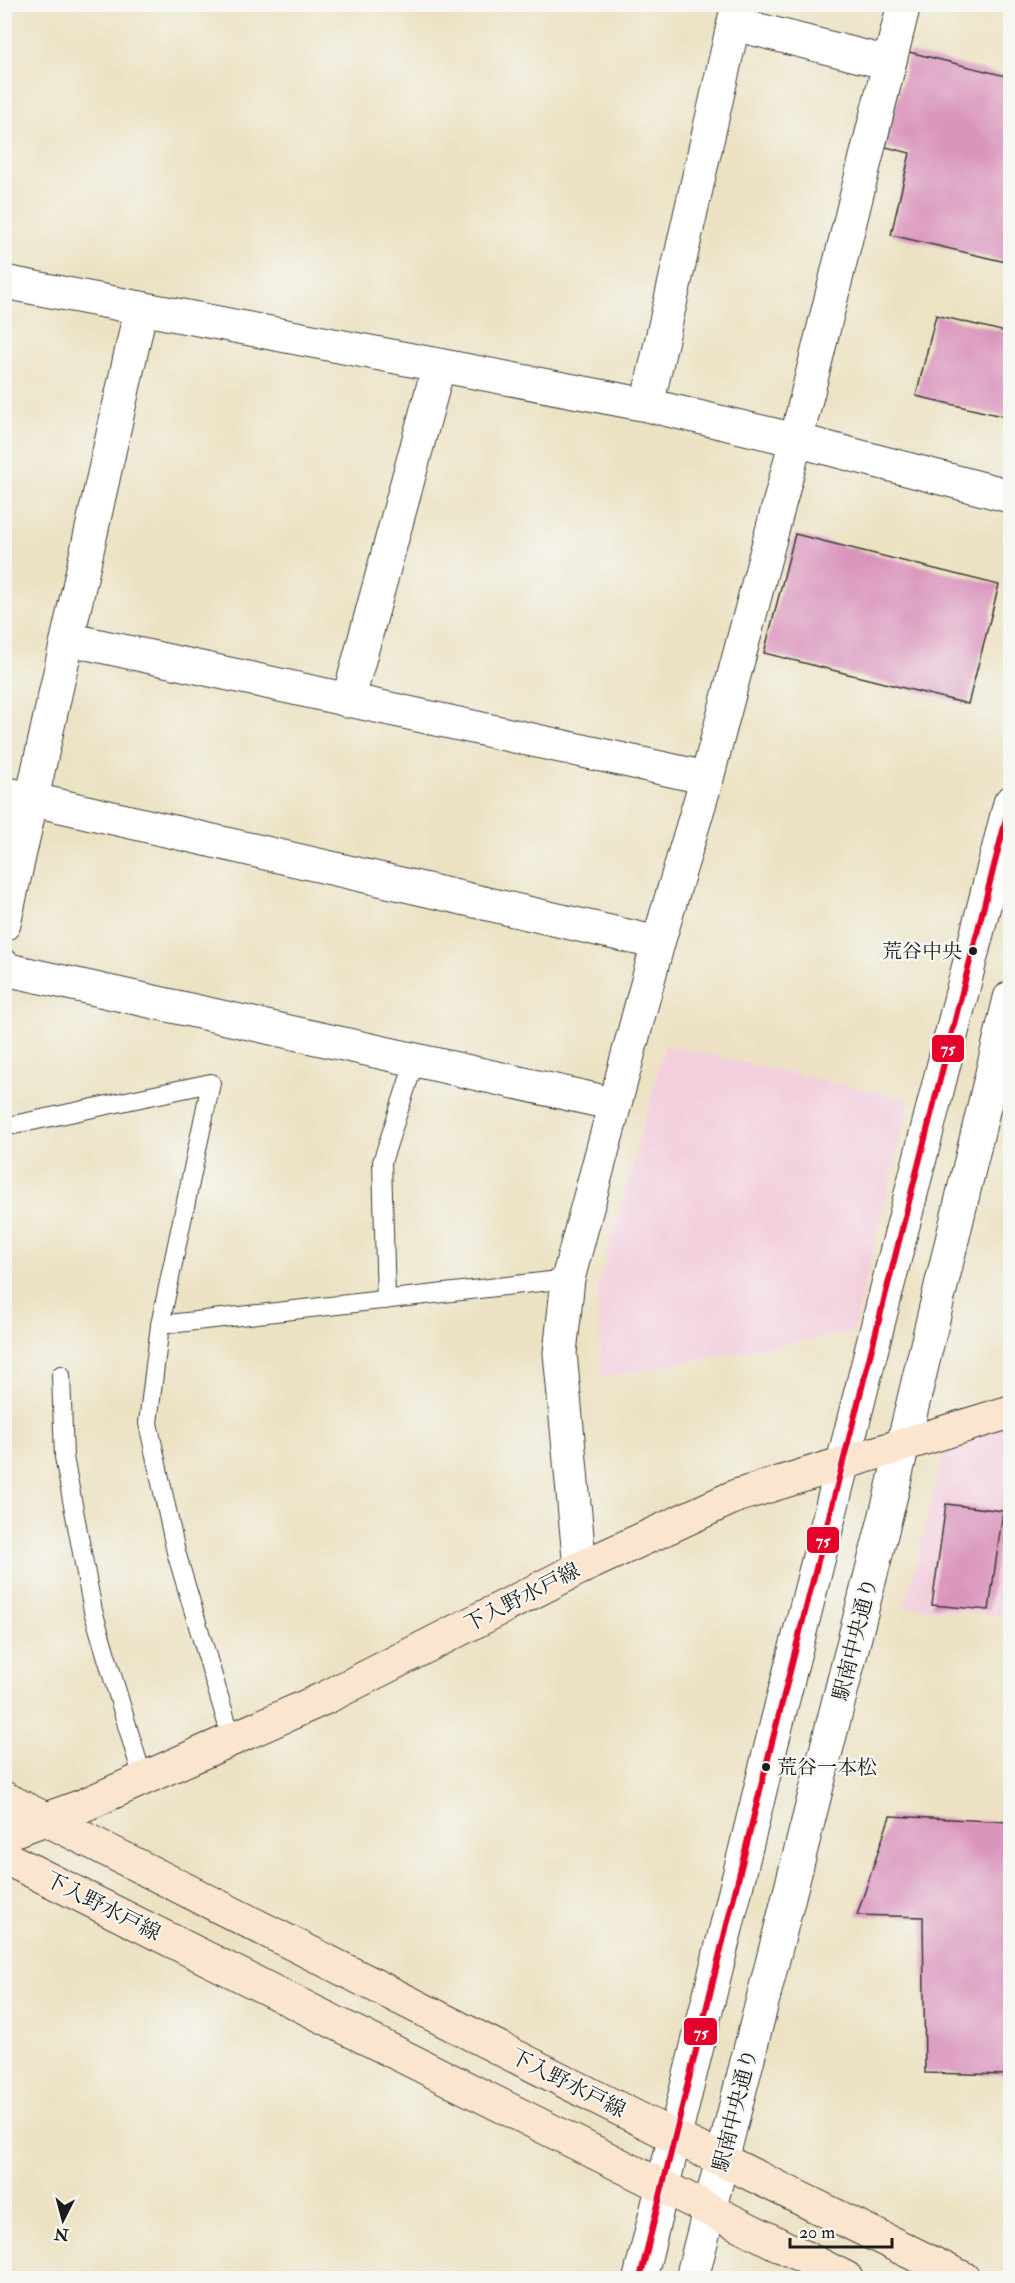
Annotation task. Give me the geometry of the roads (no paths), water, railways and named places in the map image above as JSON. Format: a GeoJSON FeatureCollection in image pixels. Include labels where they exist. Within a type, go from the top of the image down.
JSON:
{"type":"FeatureCollection","features":[{"type":"Feature","properties":{"kind":"main road","name":"下入野水戸線"},"geometry":{"type":"LineString","coordinates":[[4,1834],[48,1819],[143,1779],[327,1697],[580,1568],[736,1496],[1011,1412]]}},
{"type":"Feature","properties":{"kind":"main road","name":"下入野水戸線"},"geometry":{"type":"LineString","coordinates":[[4,1798],[675,2137],[963,2278]]}},
{"type":"Feature","properties":{"kind":"main road","name":"下入野水戸線"},"geometry":{"type":"LineString","coordinates":[[4,1857],[846,2278]]}},
{"type":"Feature","properties":{"kind":"street"},"geometry":{"type":"LineString","coordinates":[[580,1568],[560,1353],[568,1279],[658,943],[707,778],[796,440],[904,4]]}},
{"type":"Feature","properties":{"kind":"street"},"geometry":{"type":"LineString","coordinates":[[647,405],[736,14],[888,63]]}},
{"type":"Feature","properties":{"kind":"street"},"geometry":{"type":"LineString","coordinates":[[4,282],[647,405],[796,440],[1011,496]]}},
{"type":"Feature","properties":{"kind":"street"},"geometry":{"type":"LineString","coordinates":[[4,924],[18,796],[68,639],[141,309]]}},
{"type":"Feature","properties":{"kind":"street"},"geometry":{"type":"LineString","coordinates":[[348,701],[439,365]]}},
{"type":"Feature","properties":{"kind":"street"},"geometry":{"type":"LineString","coordinates":[[68,639],[707,778]]}},
{"type":"Feature","properties":{"kind":"street"},"geometry":{"type":"LineString","coordinates":[[18,796],[658,943]]}},
{"type":"Feature","properties":{"kind":"street"},"geometry":{"type":"LineString","coordinates":[[640,2278],[843,1463],[1011,803]]}},
{"type":"Feature","properties":{"kind":"street"},"geometry":{"type":"LineString","coordinates":[[5,969],[614,1104]]}},
{"type":"Feature","properties":{"kind":"street","name":"駅南中央通り"},"geometry":{"type":"LineString","coordinates":[[692,2278],[711,2211],[902,1446],[1011,998]]}},
{"type":"Feature","properties":{"kind":"lane"},"geometry":{"type":"LineString","coordinates":[[386,1300],[382,1162],[415,1060]]}},
{"type":"Feature","properties":{"kind":"lane"},"geometry":{"type":"LineString","coordinates":[[4,1127],[211,1083],[160,1325],[148,1423],[176,1552],[232,1740]]}},
{"type":"Feature","properties":{"kind":"lane"},"geometry":{"type":"LineString","coordinates":[[160,1325],[568,1279]]}},
{"type":"Feature","properties":{"kind":"lane"},"geometry":{"type":"LineString","coordinates":[[61,1375],[64,1457],[93,1611],[143,1779]]}},
{"type":"Feature","properties":{"kind":"place","name":"荒谷中央"},"geometry":{"type":"Point","coordinates":[973,951]}},
{"type":"Feature","properties":{"kind":"place","name":"荒谷一本松"},"geometry":{"type":"Point","coordinates":[766,1767]}}]}
